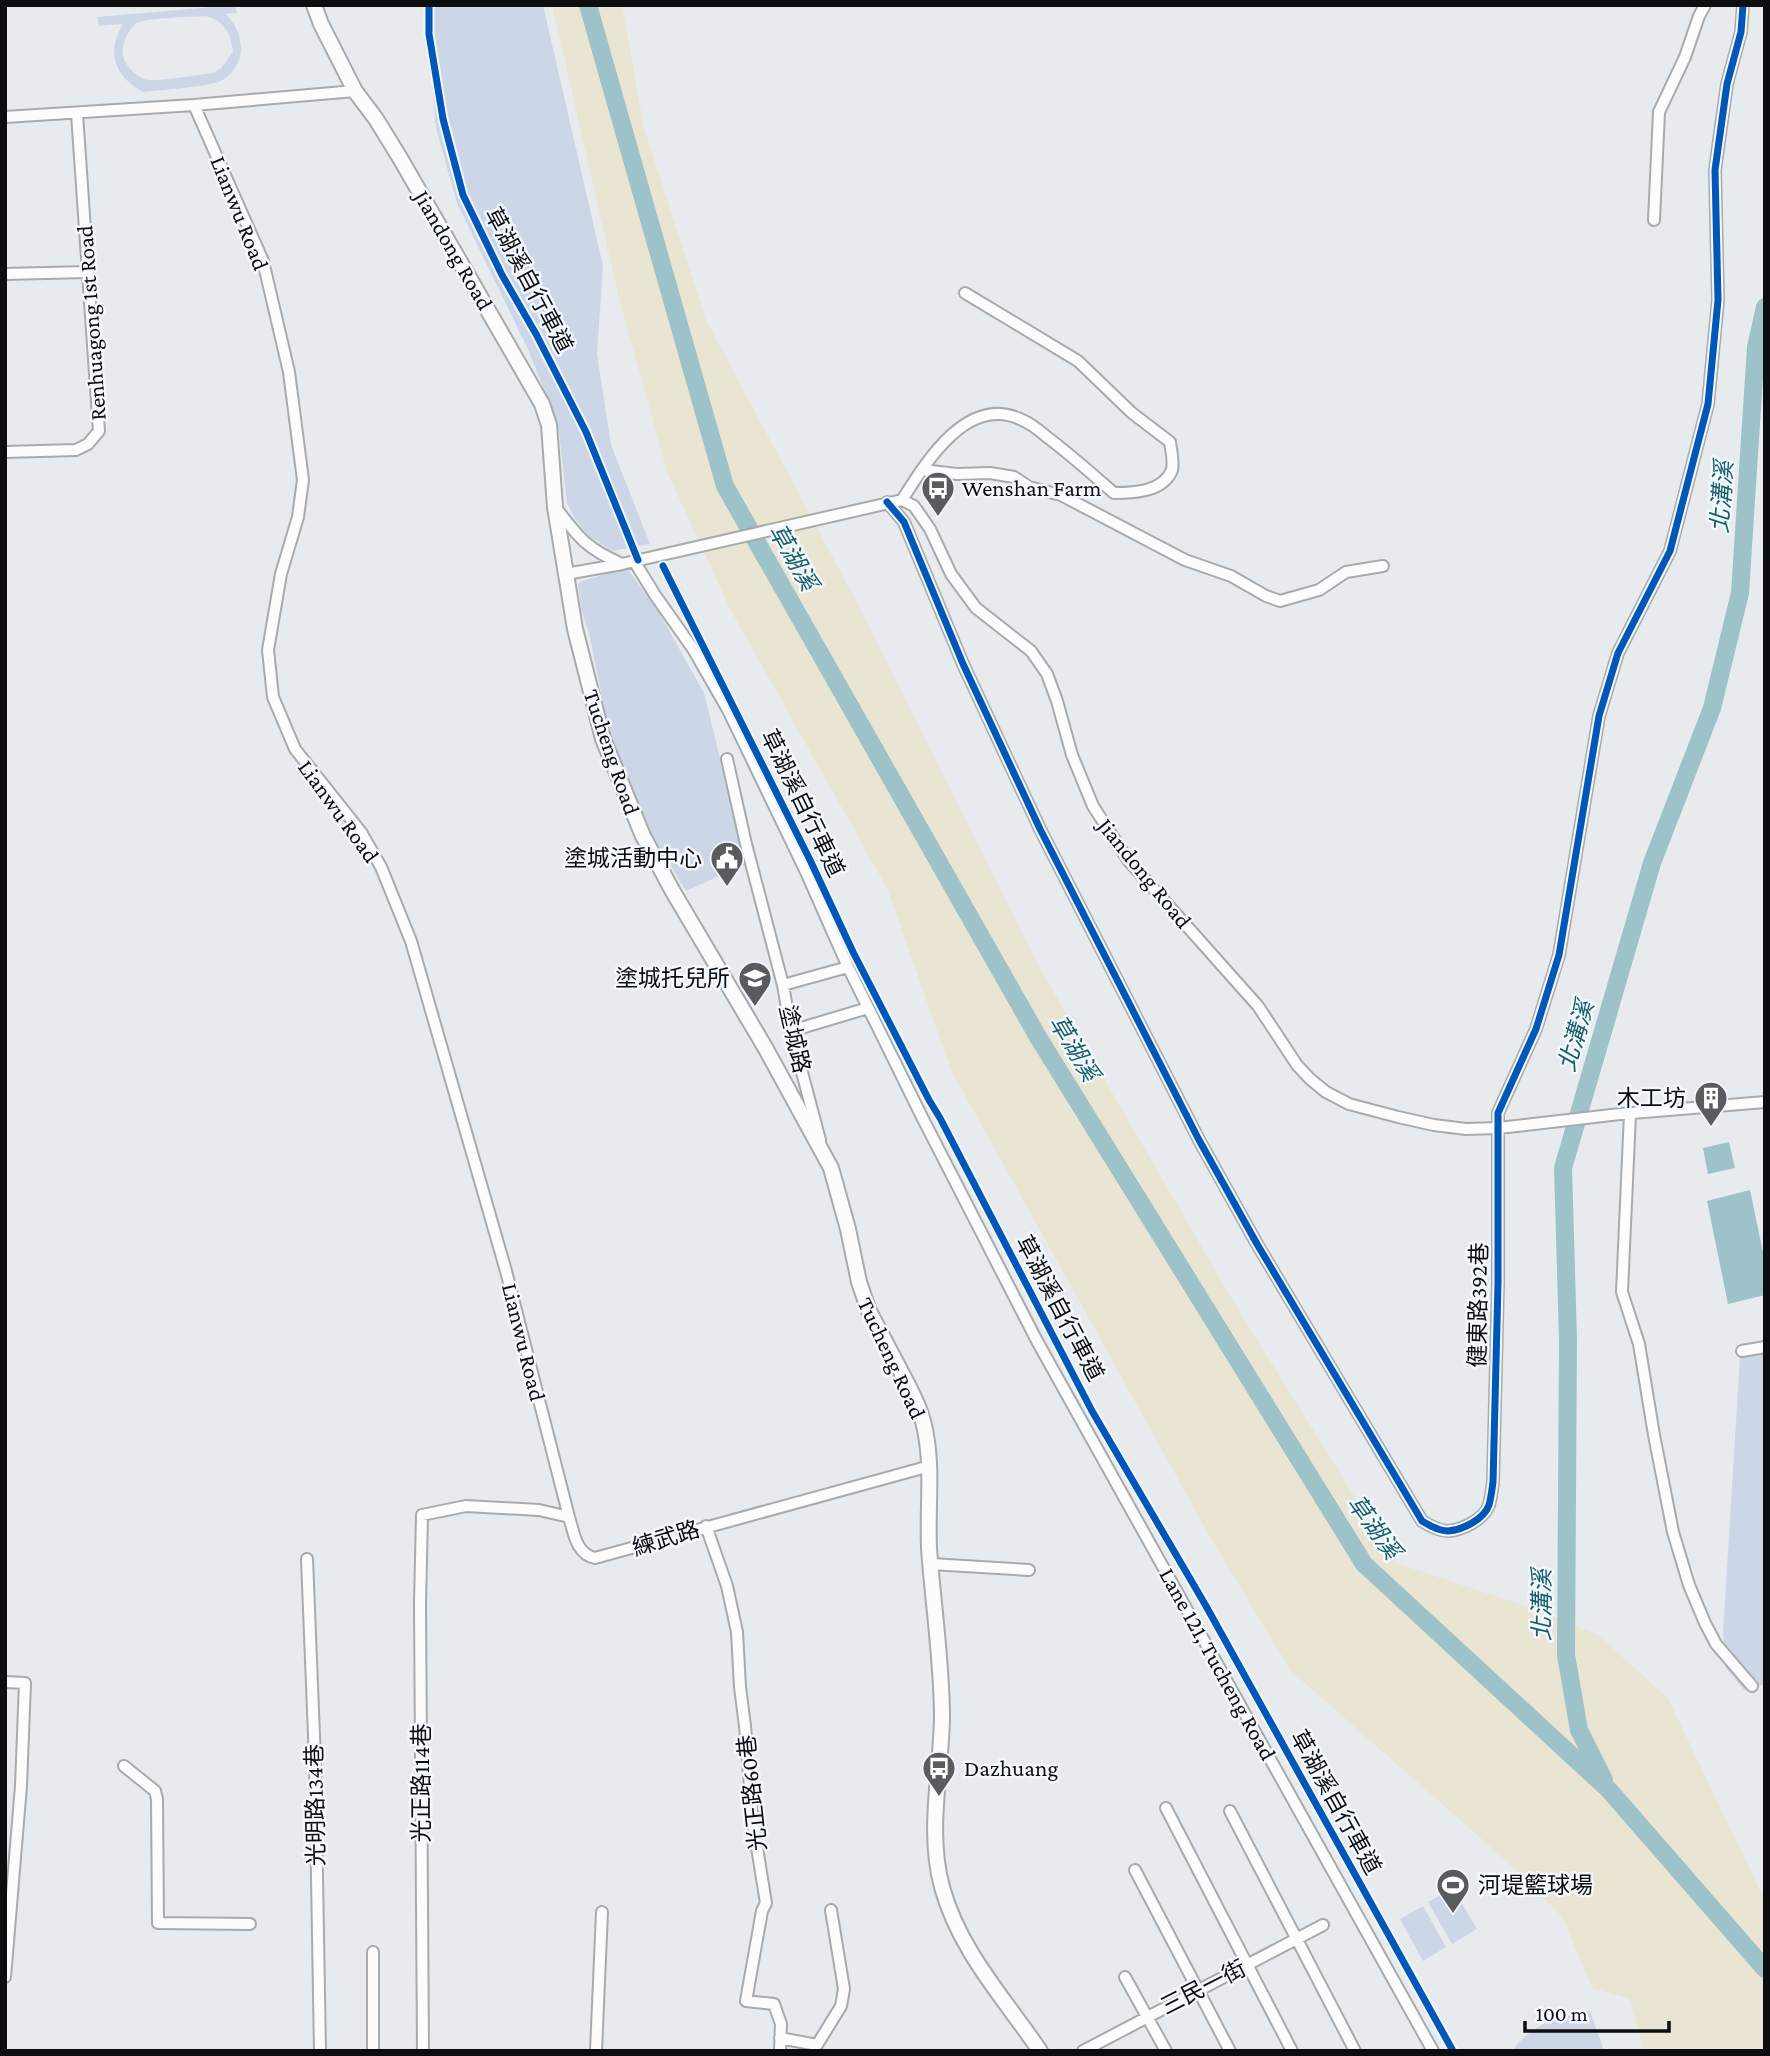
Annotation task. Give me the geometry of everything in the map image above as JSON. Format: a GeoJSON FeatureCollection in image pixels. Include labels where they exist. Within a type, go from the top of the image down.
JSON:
{"type":"FeatureCollection","features":[{"type":"Feature","properties":{"kind":"street","name":"Jiandong Road"},"geometry":{"type":"LineString","coordinates":[[314,5],[355,91],[407,169],[542,404],[549,425],[555,507],[566,574]]}},
{"type":"Feature","properties":{"kind":"street"},"geometry":{"type":"LineString","coordinates":[[1654,220],[1659,112],[1685,57],[1705,5]]}},
{"type":"Feature","properties":{"kind":"street","name":"健東路392巷"},"geometry":{"type":"LineString","coordinates":[[887,502],[904,522],[963,664],[1040,830],[1199,1140],[1422,1521],[1434,1528],[1448,1531],[1467,1525],[1481,1516],[1489,1506],[1493,1482],[1503,1127],[1499,1113],[1536,1029],[1559,955],[1599,716],[1618,653],[1670,551],[1708,404],[1718,300],[1715,170],[1727,84],[1741,32],[1743,5]]}},
{"type":"Feature","properties":{"kind":"street"},"geometry":{"type":"LineString","coordinates":[[5,117],[78,114],[355,91]]}},
{"type":"Feature","properties":{"kind":"street","name":"Lianwu Road"},"geometry":{"type":"LineString","coordinates":[[194,105],[263,261],[289,372],[303,480],[298,517],[281,574],[268,650],[273,697],[295,749],[361,832],[380,867],[411,941],[506,1271],[569,1517]]}},
{"type":"Feature","properties":{"kind":"street","name":"Renhuagong 1st Road"},"geometry":{"type":"LineString","coordinates":[[5,452],[76,450],[88,444],[99,431],[78,114]]}},
{"type":"Feature","properties":{"kind":"street"},"geometry":{"type":"LineString","coordinates":[[5,274],[87,272]]}},
{"type":"Feature","properties":{"kind":"street"},"geometry":{"type":"LineString","coordinates":[[566,574],[622,564],[902,500],[932,455],[955,431],[981,415],[1001,413],[1020,418],[1073,456],[1114,493],[1130,494],[1164,482],[1173,468],[1170,442],[1132,413],[1077,360],[965,293]]}},
{"type":"Feature","properties":{"kind":"street"},"geometry":{"type":"LineString","coordinates":[[922,470],[957,474],[990,473],[1014,477],[1029,486],[1061,495],[1185,560],[1231,576],[1280,601],[1320,590],[1346,572],[1383,566]]}},
{"type":"Feature","properties":{"kind":"street","name":"Jiandong Road"},"geometry":{"type":"LineString","coordinates":[[902,500],[914,506],[930,528],[951,574],[975,608],[1031,651],[1047,674],[1072,755],[1093,806],[1113,838],[1135,867],[1258,1006],[1297,1065],[1310,1079],[1326,1092],[1349,1104],[1398,1118],[1466,1129],[1625,1114]]}},
{"type":"Feature","properties":{"kind":"street"},"geometry":{"type":"LineString","coordinates":[[555,507],[587,546],[622,564]]}},
{"type":"Feature","properties":{"kind":"street","name":"Lane 121, Tucheng Road"},"geometry":{"type":"LineString","coordinates":[[637,560],[655,595],[693,649],[728,710],[806,872],[848,967],[1037,1341],[1433,2051]]}},
{"type":"Feature","properties":{"kind":"street","name":"Tucheng Road"},"geometry":{"type":"LineString","coordinates":[[566,574],[581,655],[603,739],[643,836],[740,1003],[831,1168],[859,1283],[869,1311],[917,1403],[930,1466],[929,1536],[942,1717],[936,1838],[941,1885],[962,1937],[991,1985],[1040,2051]]}},
{"type":"Feature","properties":{"kind":"street","name":"塗城路"},"geometry":{"type":"LineString","coordinates":[[727,759],[783,985],[791,1031],[825,1156]]}},
{"type":"Feature","properties":{"kind":"street"},"geometry":{"type":"LineString","coordinates":[[783,985],[848,967]]}},
{"type":"Feature","properties":{"kind":"street"},"geometry":{"type":"LineString","coordinates":[[791,1031],[869,1009]]}},
{"type":"Feature","properties":{"kind":"street"},"geometry":{"type":"LineString","coordinates":[[1752,1686],[1716,1644],[1705,1623],[1689,1584],[1673,1532],[1639,1344],[1622,1292],[1625,1114],[1765,1102]]}},
{"type":"Feature","properties":{"kind":"street"},"geometry":{"type":"LineString","coordinates":[[1742,1351],[1765,1347]]}},
{"type":"Feature","properties":{"kind":"street","name":"練武路"},"geometry":{"type":"LineString","coordinates":[[569,1517],[582,1552],[595,1558],[930,1466]]}},
{"type":"Feature","properties":{"kind":"street","name":"光正路114巷"},"geometry":{"type":"LineString","coordinates":[[423,2051],[420,1604],[422,1515],[466,1506],[539,1510],[569,1517]]}},
{"type":"Feature","properties":{"kind":"street","name":"光正路60巷"},"geometry":{"type":"LineString","coordinates":[[706,1526],[727,1586],[737,1632],[753,1823],[766,1903],[762,1911],[746,2001],[774,2004],[781,2024],[780,2051]]}},
{"type":"Feature","properties":{"kind":"street","name":"光明路134巷"},"geometry":{"type":"LineString","coordinates":[[307,1559],[320,2051]]}},
{"type":"Feature","properties":{"kind":"street"},"geometry":{"type":"LineString","coordinates":[[931,1564],[1029,1570]]}},
{"type":"Feature","properties":{"kind":"street"},"geometry":{"type":"LineString","coordinates":[[5,1682],[25,1682],[21,1786],[9,1904],[5,1977]]}},
{"type":"Feature","properties":{"kind":"street"},"geometry":{"type":"LineString","coordinates":[[124,1766],[155,1791],[157,1799],[158,1923],[250,1924]]}},
{"type":"Feature","properties":{"kind":"street"},"geometry":{"type":"LineString","coordinates":[[1166,1808],[1292,2051]]}},
{"type":"Feature","properties":{"kind":"street"},"geometry":{"type":"LineString","coordinates":[[1230,1811],[1355,2051]]}},
{"type":"Feature","properties":{"kind":"street"},"geometry":{"type":"LineString","coordinates":[[1135,1870],[1230,2051]]}},
{"type":"Feature","properties":{"kind":"street"},"geometry":{"type":"LineString","coordinates":[[780,2038],[817,2045],[841,2006],[844,1989],[831,1910]]}},
{"type":"Feature","properties":{"kind":"street"},"geometry":{"type":"LineString","coordinates":[[596,2051],[602,1912]]}},
{"type":"Feature","properties":{"kind":"street","name":"三民一街"},"geometry":{"type":"LineString","coordinates":[[1083,2051],[1323,1925]]}},
{"type":"Feature","properties":{"kind":"street"},"geometry":{"type":"LineString","coordinates":[[373,1952],[373,2051]]}},
{"type":"Feature","properties":{"kind":"street"},"geometry":{"type":"LineString","coordinates":[[1125,1977],[1166,2051]]}},
{"type":"Feature","properties":{"kind":"shaded area"},"geometry":{"type":"Polygon","coordinates":[[[235,5],[237,13],[226,14],[239,34],[241,49],[238,63],[232,72],[215,83],[143,92],[125,79],[116,62],[115,44],[123,24],[99,26],[97,17],[235,5]],[[181,17],[135,24],[125,41],[125,62],[137,75],[149,80],[214,73],[233,52],[225,28],[212,18],[181,17]]]}},
{"type":"Feature","properties":{"kind":"shaded area"},"geometry":{"type":"Polygon","coordinates":[[[543,5],[603,266],[597,354],[611,445],[650,544],[612,551],[588,535],[567,503],[558,424],[527,347],[457,203],[436,128],[426,6],[543,5]]]}},
{"type":"Feature","properties":{"kind":"shaded area"},"geometry":{"type":"Polygon","coordinates":[[[627,568],[660,614],[704,693],[746,864],[686,891],[654,838],[611,741],[589,633],[581,609],[578,585],[582,581],[627,568]]]}},
{"type":"Feature","properties":{"kind":"shaded area"},"geometry":{"type":"Polygon","coordinates":[[[1729,1142],[1735,1168],[1708,1174],[1703,1148],[1729,1142]]]}},
{"type":"Feature","properties":{"kind":"shaded area"},"geometry":{"type":"Polygon","coordinates":[[[1750,1190],[1765,1262],[1765,1295],[1728,1304],[1707,1201],[1750,1190]]]}},
{"type":"Feature","properties":{"kind":"shaded area"},"geometry":{"type":"Polygon","coordinates":[[[1765,1353],[1765,1684],[1744,1690],[1726,1668],[1723,1633],[1740,1357],[1765,1353]]]}},
{"type":"Feature","properties":{"kind":"shaded area","name":"河堤籃球場"},"geometry":{"type":"Polygon","coordinates":[[[1453,1888],[1477,1929],[1452,1944],[1428,1902],[1453,1888]]]}},
{"type":"Feature","properties":{"kind":"shaded area","name":"河堤籃球場"},"geometry":{"type":"Polygon","coordinates":[[[1423,1906],[1446,1947],[1423,1961],[1400,1919],[1423,1906]]]}},
{"type":"Feature","properties":{"kind":"shaded area"},"geometry":{"type":"Polygon","coordinates":[[[1590,2011],[1604,2051],[1512,2051],[1528,2034],[1546,2023],[1590,2011]]]}},
{"type":"Feature","properties":{"kind":"sand"},"geometry":{"type":"Polygon","coordinates":[[[552,5],[622,5],[644,128],[706,320],[853,595],[1038,965],[1239,1311],[1396,1563],[1537,1610],[1598,1635],[1668,1698],[1765,1901],[1765,2051],[1644,2051],[1630,1999],[1592,1988],[1563,1918],[1519,1872],[1291,1671],[1209,1535],[951,1070],[887,888],[731,611],[667,472],[619,298],[552,5]]]}},
{"type":"Feature","properties":{"kind":"waterway","name":"草湖溪"},"geometry":{"type":"LineString","coordinates":[[588,5],[725,486],[1038,1037],[1364,1564],[1609,1790],[1765,1969]]}},
{"type":"Feature","properties":{"kind":"waterway","name":"北溝溪"},"geometry":{"type":"LineString","coordinates":[[1604,1780],[1579,1730],[1566,1655],[1568,1339],[1563,1168],[1652,863],[1712,708],[1740,593],[1756,347],[1765,307]]}},
{"type":"Feature","properties":{"kind":"cycle path","name":"草湖溪自行車道"},"geometry":{"type":"LineString","coordinates":[[429,5],[429,34],[443,119],[463,195],[502,275],[536,334],[586,432],[638,560]]}},
{"type":"Feature","properties":{"kind":"cycle path"},"geometry":{"type":"LineString","coordinates":[[887,502],[904,522],[963,664],[1040,829],[1199,1140],[1257,1244],[1422,1521],[1448,1531],[1472,1523],[1486,1510],[1493,1482],[1498,1283],[1498,1113],[1536,1029],[1559,955],[1599,716],[1618,653],[1670,551],[1708,404],[1718,300],[1715,170],[1727,84],[1741,32],[1743,5]]}},
{"type":"Feature","properties":{"kind":"cycle path","name":"草湖溪自行車道"},"geometry":{"type":"LineString","coordinates":[[663,566],[853,952],[1092,1411],[1206,1606],[1453,2051]]}},
{"type":"Feature","properties":{"kind":"place","name":"Wenshan Farm"},"geometry":{"type":"Point","coordinates":[938,518]}},
{"type":"Feature","properties":{"kind":"place","name":"塗城活動中心"},"geometry":{"type":"Point","coordinates":[727,888]}},
{"type":"Feature","properties":{"kind":"place","name":"塗城托兒所"},"geometry":{"type":"Point","coordinates":[755,1008]}},
{"type":"Feature","properties":{"kind":"place","name":"木工坊"},"geometry":{"type":"Point","coordinates":[1711,1128]}},
{"type":"Feature","properties":{"kind":"place","name":"Dazhuang"},"geometry":{"type":"Point","coordinates":[939,1798]}},
{"type":"Feature","properties":{"kind":"place","name":"河堤籃球場"},"geometry":{"type":"Point","coordinates":[1453,1915]}}]}
